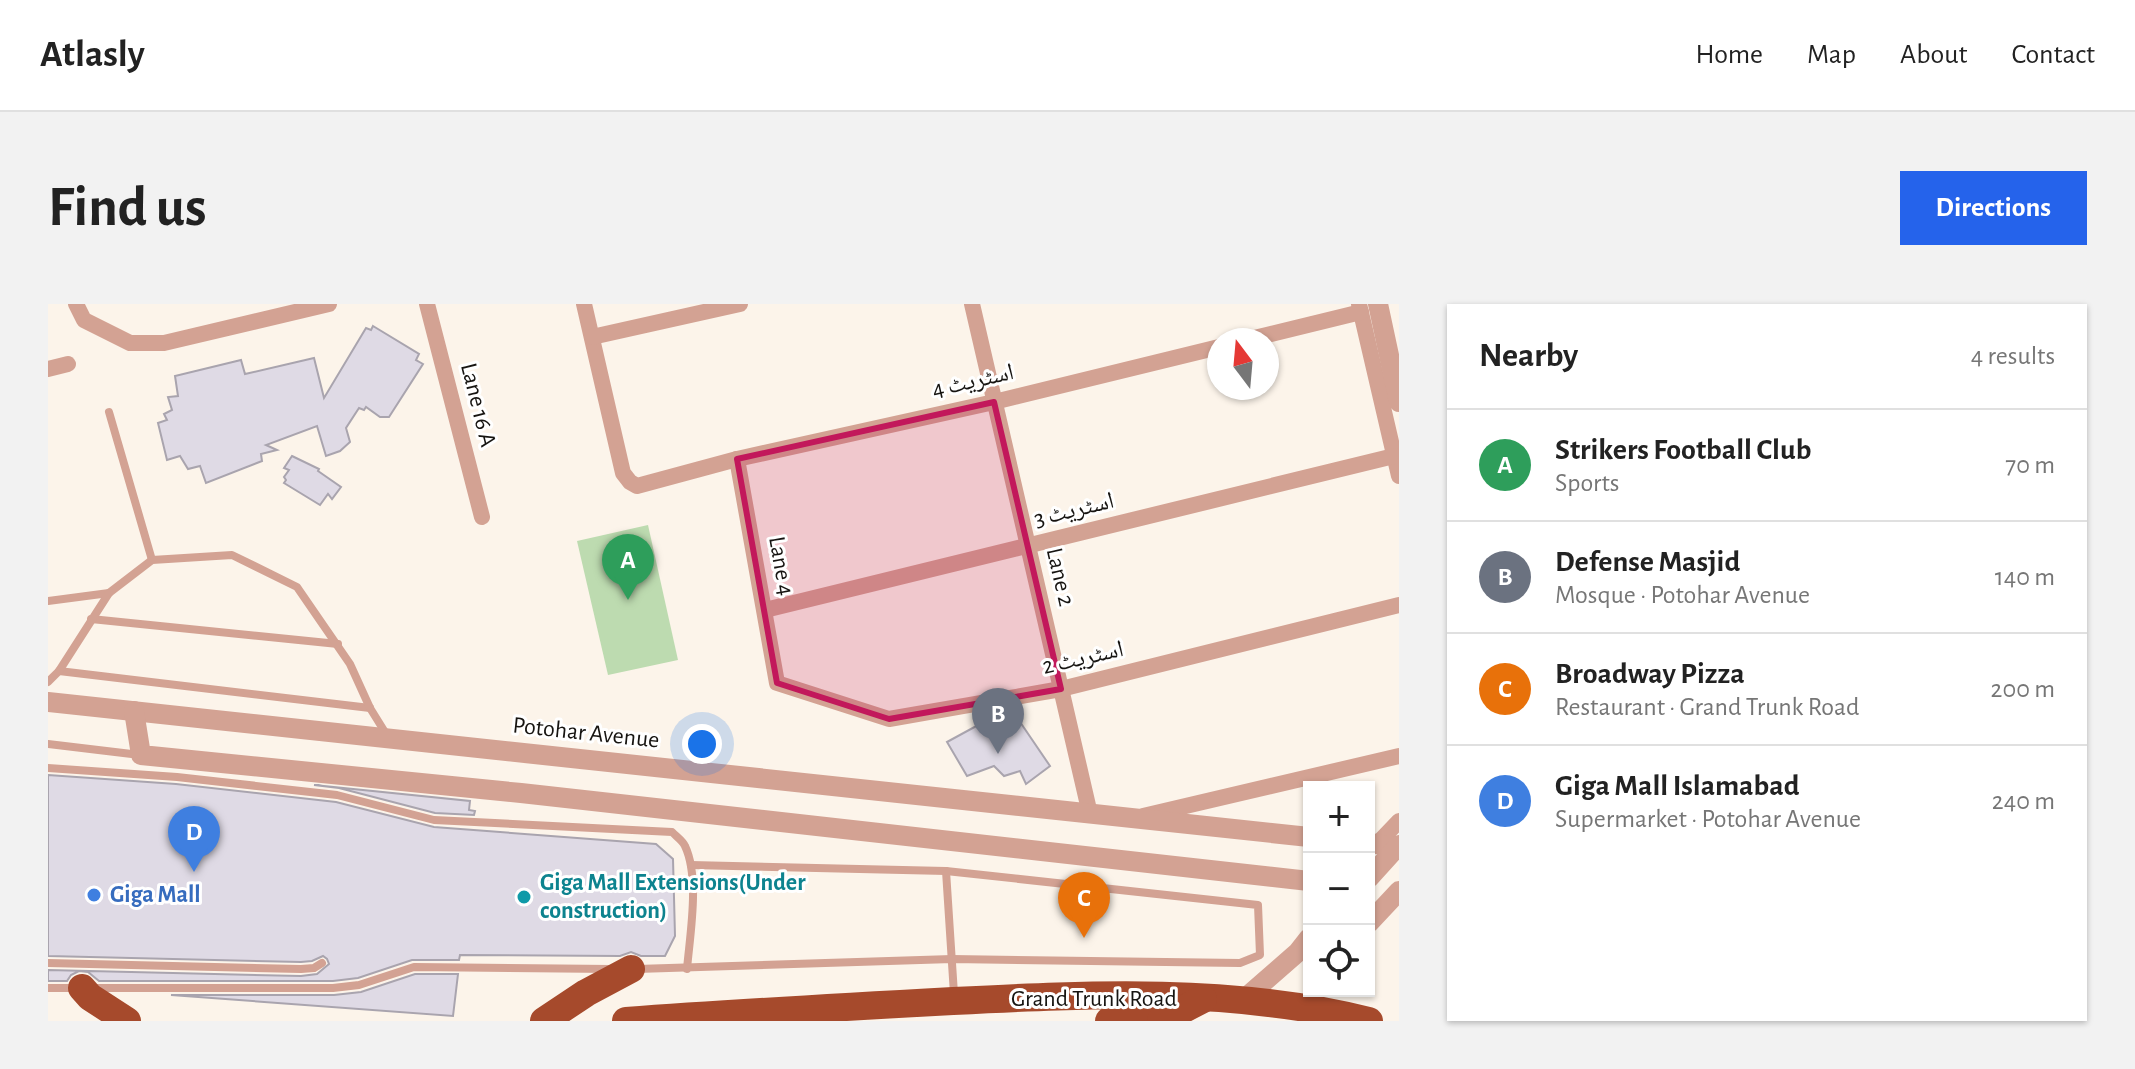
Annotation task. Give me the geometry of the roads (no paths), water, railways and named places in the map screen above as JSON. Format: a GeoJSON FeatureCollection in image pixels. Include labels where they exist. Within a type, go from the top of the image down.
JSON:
{"type":"FeatureCollection","features":[{"type":"Feature","properties":{"kind":"highway"},"geometry":{"type":"LineString","coordinates":[[544,1021],[586,993],[631,969]]}},
{"type":"Feature","properties":{"kind":"highway"},"geometry":{"type":"LineString","coordinates":[[83,976],[90,997],[127,1021]]}},
{"type":"Feature","properties":{"kind":"highway","name":"Grand Trunk Road"},"geometry":{"type":"LineString","coordinates":[[626,1021],[823,1006],[1119,996],[1330,1002],[1369,1021]]}},
{"type":"Feature","properties":{"kind":"highway"},"geometry":{"type":"LineString","coordinates":[[1161,1021],[1204,999]]}},
{"type":"Feature","properties":{"kind":"highway"},"geometry":{"type":"LineString","coordinates":[[823,1006],[853,1021]]}},
{"type":"Feature","properties":{"kind":"highway"},"geometry":{"type":"LineString","coordinates":[[1109,1021],[1153,1021]]}},
{"type":"Feature","properties":{"kind":"street"},"geometry":{"type":"LineString","coordinates":[[76,304],[84,320],[130,343],[164,343],[329,304]]}},
{"type":"Feature","properties":{"kind":"street","name":"Lane 16 A"},"geometry":{"type":"LineString","coordinates":[[427,304],[482,517]]}},
{"type":"Feature","properties":{"kind":"street"},"geometry":{"type":"LineString","coordinates":[[584,304],[592,337],[740,304]]}},
{"type":"Feature","properties":{"kind":"street","name":"Lane 2"},"geometry":{"type":"LineString","coordinates":[[972,304],[1090,814]]}},
{"type":"Feature","properties":{"kind":"street"},"geometry":{"type":"LineString","coordinates":[[1279,331],[1366,307],[1385,381],[1399,476]]}},
{"type":"Feature","properties":{"kind":"street","name":"اسٹریٹ 4"},"geometry":{"type":"LineString","coordinates":[[592,337],[623,473],[637,486],[737,459],[994,402],[1207,350]]}},
{"type":"Feature","properties":{"kind":"street"},"geometry":{"type":"LineString","coordinates":[[48,369],[68,364]]}},
{"type":"Feature","properties":{"kind":"street"},"geometry":{"type":"LineString","coordinates":[[1385,381],[1399,402]]}},
{"type":"Feature","properties":{"kind":"street","name":"اسٹریٹ 3"},"geometry":{"type":"LineString","coordinates":[[765,610],[1394,456]]}},
{"type":"Feature","properties":{"kind":"street","name":"Lane 4"},"geometry":{"type":"LineString","coordinates":[[737,459],[777,683]]}},
{"type":"Feature","properties":{"kind":"street","name":"اسٹریٹ 2"},"geometry":{"type":"LineString","coordinates":[[777,683],[889,719],[1061,689],[1399,605]]}},
{"type":"Feature","properties":{"kind":"street","name":"Potohar Avenue"},"geometry":{"type":"LineString","coordinates":[[48,702],[1303,836]]}},
{"type":"Feature","properties":{"kind":"street"},"geometry":{"type":"LineString","coordinates":[[134,711],[141,755],[521,793],[1303,880]]}},
{"type":"Feature","properties":{"kind":"street"},"geometry":{"type":"LineString","coordinates":[[1130,819],[1399,756]]}},
{"type":"Feature","properties":{"kind":"street"},"geometry":{"type":"LineString","coordinates":[[1375,868],[1399,821]]}},
{"type":"Feature","properties":{"kind":"street"},"geometry":{"type":"LineString","coordinates":[[1375,889],[1399,891]]}},
{"type":"Feature","properties":{"kind":"street"},"geometry":{"type":"LineString","coordinates":[[1375,917],[1399,891]]}},
{"type":"Feature","properties":{"kind":"street"},"geometry":{"type":"LineString","coordinates":[[1243,1000],[1303,946]]}},
{"type":"Feature","properties":{"kind":"lane"},"geometry":{"type":"LineString","coordinates":[[109,412],[152,560]]}},
{"type":"Feature","properties":{"kind":"lane"},"geometry":{"type":"LineString","coordinates":[[48,682],[59,671],[109,593],[152,560],[232,555],[297,587],[338,644],[389,738]]}},
{"type":"Feature","properties":{"kind":"lane"},"geometry":{"type":"LineString","coordinates":[[48,601],[109,593]]}},
{"type":"Feature","properties":{"kind":"lane"},"geometry":{"type":"LineString","coordinates":[[91,619],[338,644]]}},
{"type":"Feature","properties":{"kind":"lane"},"geometry":{"type":"LineString","coordinates":[[59,671],[370,708]]}},
{"type":"Feature","properties":{"kind":"lane"},"geometry":{"type":"LineString","coordinates":[[48,744],[141,755]]}},
{"type":"Feature","properties":{"kind":"lane"},"geometry":{"type":"LineString","coordinates":[[48,768],[177,777],[337,795],[434,820],[672,832],[684,843],[691,865],[687,969]]}},
{"type":"Feature","properties":{"kind":"lane"},"geometry":{"type":"LineString","coordinates":[[48,963],[83,976],[333,988],[359,985],[414,967],[687,969],[952,959],[1248,962],[1260,955],[1258,905],[946,871],[691,865]]}},
{"type":"Feature","properties":{"kind":"lane"},"geometry":{"type":"LineString","coordinates":[[946,871],[954,1001]]}},
{"type":"Feature","properties":{"kind":"lane"},"geometry":{"type":"LineString","coordinates":[[48,988],[83,976],[301,969],[314,968],[322,963]]}},
{"type":"Feature","properties":{"kind":"place","name":"Strikers Football Club"},"geometry":{"type":"Point","coordinates":[628,600]}},
{"type":"Feature","properties":{"kind":"place","name":"Defense Masjid"},"geometry":{"type":"Point","coordinates":[998,754]}},
{"type":"Feature","properties":{"kind":"place","name":"Giga Mall Islamabad"},"geometry":{"type":"Point","coordinates":[194,872]}},
{"type":"Feature","properties":{"kind":"place","name":"Giga Mall"},"geometry":{"type":"Point","coordinates":[94,895]}},
{"type":"Feature","properties":{"kind":"place","name":"Giga Mall Extensions(Under construction)"},"geometry":{"type":"Point","coordinates":[524,897]}},
{"type":"Feature","properties":{"kind":"place","name":"Broadway Pizza"},"geometry":{"type":"Point","coordinates":[1084,938]}}]}
